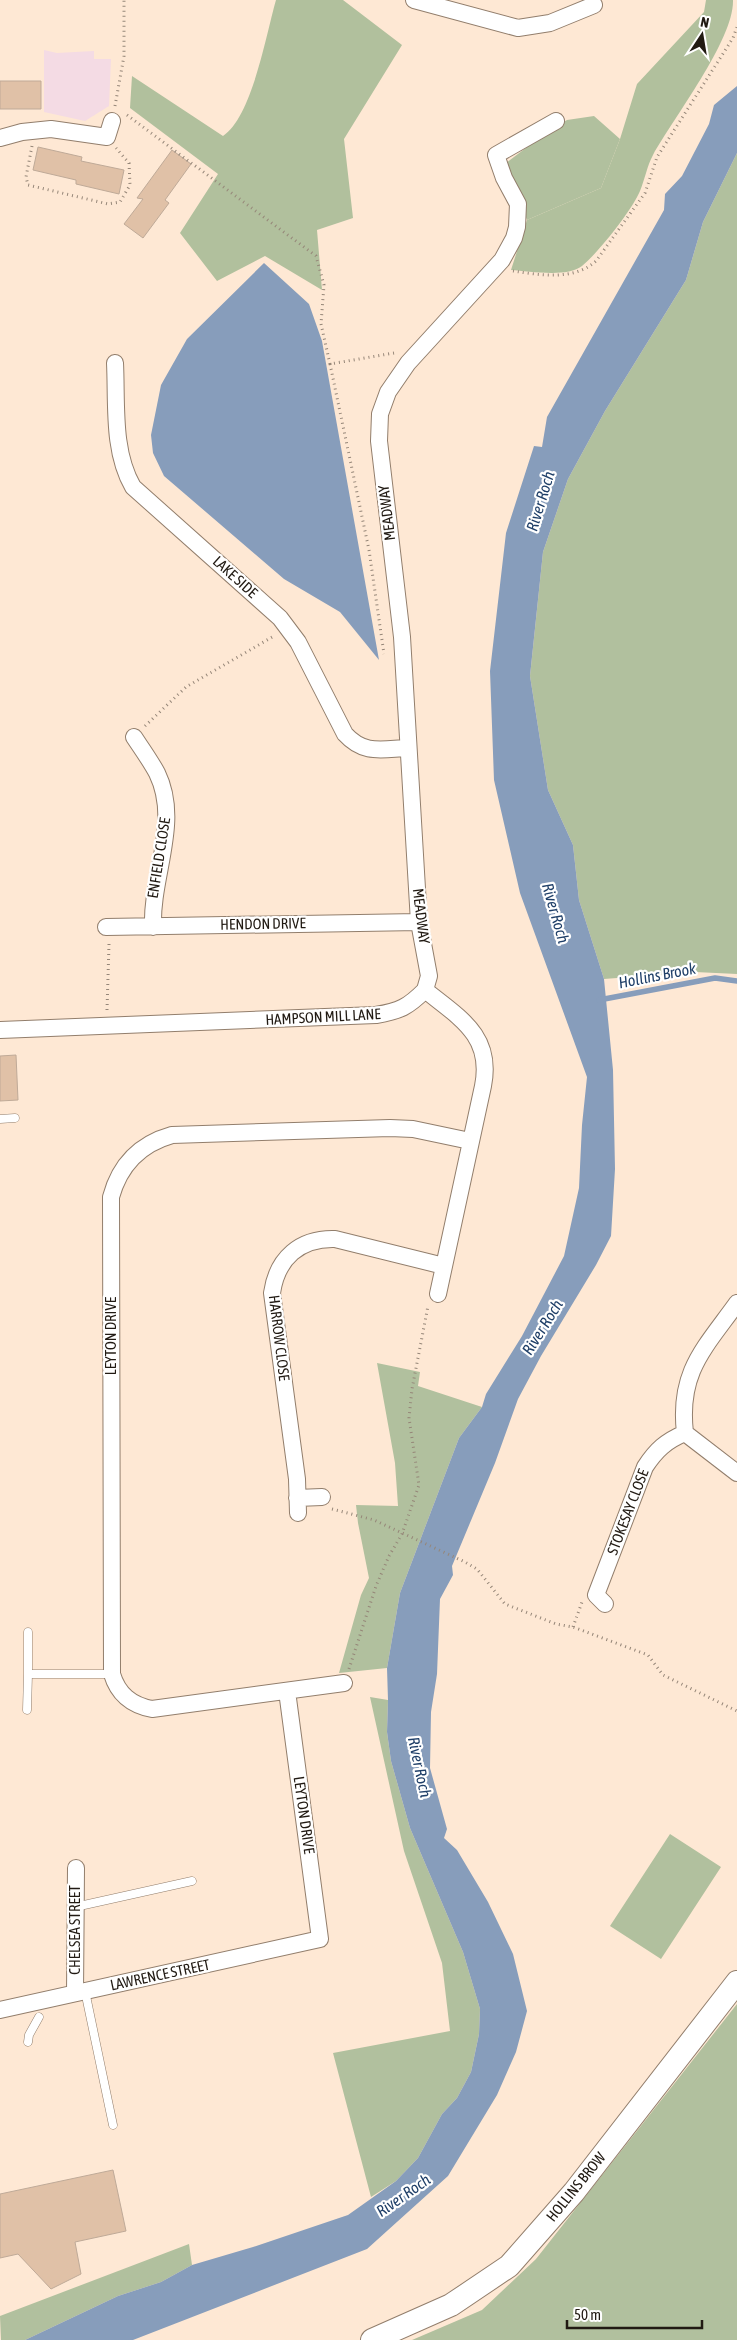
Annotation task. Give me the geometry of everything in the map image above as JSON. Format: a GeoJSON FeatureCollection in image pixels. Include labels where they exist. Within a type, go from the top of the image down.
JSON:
{"type":"FeatureCollection","features":[{"type":"Feature","properties":{"kind":"street"},"geometry":{"type":"LineString","coordinates":[[414,0],[518,28],[550,23],[594,5]]}},
{"type":"Feature","properties":{"kind":"street"},"geometry":{"type":"LineString","coordinates":[[0,138],[35,130],[111,121]]}},
{"type":"Feature","properties":{"kind":"street","name":"MEADWAY"},"geometry":{"type":"LineString","coordinates":[[426,990],[429,976],[428,962],[419,922],[407,748],[402,637],[378,427],[383,402],[408,363],[509,250],[514,238],[518,204],[504,178],[496,155],[556,121]]}},
{"type":"Feature","properties":{"kind":"street","name":"LAKE SIDE"},"geometry":{"type":"LineString","coordinates":[[115,363],[120,452],[126,474],[133,486],[258,598],[288,628],[298,642],[345,734],[352,742],[360,748],[371,750],[407,748]]}},
{"type":"Feature","properties":{"kind":"street","name":"ENFIELD CLOSE"},"geometry":{"type":"LineString","coordinates":[[134,737],[157,774],[166,805],[166,837],[152,905],[153,926]]}},
{"type":"Feature","properties":{"kind":"street","name":"HENDON DRIVE"},"geometry":{"type":"LineString","coordinates":[[108,927],[419,922]]}},
{"type":"Feature","properties":{"kind":"street"},"geometry":{"type":"LineString","coordinates":[[426,990],[476,1034],[484,1054],[485,1075],[438,1294]]}},
{"type":"Feature","properties":{"kind":"street","name":"HAMPSON MILL LANE"},"geometry":{"type":"LineString","coordinates":[[0,1030],[376,1015],[399,1011],[412,1004],[426,990]]}},
{"type":"Feature","properties":{"kind":"street","name":"LEYTON DRIVE"},"geometry":{"type":"LineString","coordinates":[[344,1683],[152,1709],[142,1707],[124,1697],[112,1674],[110,1209],[114,1185],[126,1163],[146,1145],[158,1139],[186,1134],[390,1128],[413,1129],[470,1141]]}},
{"type":"Feature","properties":{"kind":"street","name":"HARROW CLOSE"},"geometry":{"type":"LineString","coordinates":[[322,1497],[298,1506],[297,1479],[272,1293],[276,1273],[281,1264],[300,1246],[325,1239],[335,1239],[444,1266]]}},
{"type":"Feature","properties":{"kind":"street"},"geometry":{"type":"LineString","coordinates":[[737,1303],[695,1362],[684,1396],[685,1432],[737,1473]]}},
{"type":"Feature","properties":{"kind":"street","name":"STOKESAY CLOSE"},"geometry":{"type":"LineString","coordinates":[[601,1600],[645,1467],[654,1452],[668,1440],[685,1432]]}},
{"type":"Feature","properties":{"kind":"street","name":"LEYTON DRIVE"},"geometry":{"type":"LineString","coordinates":[[287,1690],[320,1939]]}},
{"type":"Feature","properties":{"kind":"street","name":"CHELSEA STREET"},"geometry":{"type":"LineString","coordinates":[[76,1868],[80,1992]]}},
{"type":"Feature","properties":{"kind":"street","name":"LAWRENCE STREET"},"geometry":{"type":"LineString","coordinates":[[0,2010],[37,2010],[80,1992],[320,1939]]}},
{"type":"Feature","properties":{"kind":"street","name":"HOLLINS BROW"},"geometry":{"type":"LineString","coordinates":[[372,2340],[451,2305],[509,2266],[574,2192],[737,1982]]}},
{"type":"Feature","properties":{"kind":"lane"},"geometry":{"type":"LineString","coordinates":[[0,1119],[15,1118]]}},
{"type":"Feature","properties":{"kind":"lane"},"geometry":{"type":"LineString","coordinates":[[27,1710],[28,1632]]}},
{"type":"Feature","properties":{"kind":"lane"},"geometry":{"type":"LineString","coordinates":[[28,1674],[112,1674]]}},
{"type":"Feature","properties":{"kind":"lane"},"geometry":{"type":"LineString","coordinates":[[76,1907],[192,1881]]}},
{"type":"Feature","properties":{"kind":"lane"},"geometry":{"type":"LineString","coordinates":[[80,1992],[113,2125]]}},
{"type":"Feature","properties":{"kind":"lane"},"geometry":{"type":"LineString","coordinates":[[37,2010],[46,2023]]}},
{"type":"Feature","properties":{"kind":"lane"},"geometry":{"type":"LineString","coordinates":[[28,2042],[37,2010]]}},
{"type":"Feature","properties":{"kind":"path"},"geometry":{"type":"LineString","coordinates":[[35,130],[26,178],[28,185],[108,204],[120,202],[130,184],[129,163],[111,121],[124,56],[124,0]]}},
{"type":"Feature","properties":{"kind":"path"},"geometry":{"type":"LineString","coordinates":[[494,269],[544,275],[576,272],[588,268],[596,260],[645,193],[657,157],[733,38],[737,27]]}},
{"type":"Feature","properties":{"kind":"path"},"geometry":{"type":"LineString","coordinates":[[111,121],[316,256],[324,285],[321,324],[369,550],[385,657]]}},
{"type":"Feature","properties":{"kind":"path"},"geometry":{"type":"LineString","coordinates":[[330,364],[394,353],[408,363]]}},
{"type":"Feature","properties":{"kind":"path"},"geometry":{"type":"LineString","coordinates":[[134,737],[186,687],[288,628]]}},
{"type":"Feature","properties":{"kind":"path"},"geometry":{"type":"LineString","coordinates":[[107,1026],[108,927]]}},
{"type":"Feature","properties":{"kind":"path"},"geometry":{"type":"LineString","coordinates":[[344,1683],[376,1586],[388,1556],[402,1534],[419,1484],[408,1418],[431,1293],[438,1294]]}},
{"type":"Feature","properties":{"kind":"path"},"geometry":{"type":"LineString","coordinates":[[322,1497],[333,1510],[374,1520],[477,1569],[505,1604],[648,1656],[663,1675],[737,1711]]}},
{"type":"Feature","properties":{"kind":"path"},"geometry":{"type":"LineString","coordinates":[[572,1627],[581,1602],[601,1600]]}},
{"type":"Feature","properties":{"kind":"shaded area"},"geometry":{"type":"Polygon","coordinates":[[[44,50],[57,53],[94,51],[94,59],[111,59],[109,106],[85,121],[44,112],[44,50]]]}},
{"type":"Feature","properties":{"kind":"green space"},"geometry":{"type":"Polygon","coordinates":[[[276,0],[343,0],[402,45],[344,139],[353,218],[317,230],[322,290],[265,256],[217,281],[180,233],[218,174],[130,108],[132,76],[223,136],[233,126],[242,112],[250,94],[276,0]]]}},
{"type":"Feature","properties":{"kind":"green space"},"geometry":{"type":"Polygon","coordinates":[[[706,0],[733,0],[731,17],[724,36],[714,57],[653,155],[640,191],[623,219],[597,251],[582,266],[575,270],[548,273],[511,270],[527,220],[601,188],[620,139],[637,84],[704,12],[706,0]]]}},
{"type":"Feature","properties":{"kind":"green space"},"geometry":{"type":"Polygon","coordinates":[[[594,116],[620,139],[601,188],[527,220],[506,163],[551,129],[567,120],[594,116]]]}},
{"type":"Feature","properties":{"kind":"green space"},"geometry":{"type":"Polygon","coordinates":[[[737,153],[737,974],[695,972],[604,979],[579,900],[573,845],[548,790],[530,676],[543,552],[568,479],[605,411],[686,280],[703,222],[737,153]]]}},
{"type":"Feature","properties":{"kind":"green space"},"geometry":{"type":"Polygon","coordinates":[[[377,1363],[420,1372],[418,1386],[482,1407],[459,1438],[400,1593],[387,1668],[339,1673],[361,1595],[369,1578],[356,1505],[398,1506],[395,1463],[377,1363]]]}},
{"type":"Feature","properties":{"kind":"green space"},"geometry":{"type":"Polygon","coordinates":[[[370,1697],[388,1700],[387,1732],[391,1761],[410,1828],[463,1952],[480,2009],[479,2034],[471,2072],[457,2098],[442,2114],[418,2158],[396,2181],[371,2197],[333,2053],[450,2031],[442,1963],[404,1851],[370,1697]]]}},
{"type":"Feature","properties":{"kind":"green space"},"geometry":{"type":"Polygon","coordinates":[[[670,1834],[721,1867],[661,1959],[610,1926],[670,1834]]]}},
{"type":"Feature","properties":{"kind":"green space"},"geometry":{"type":"Polygon","coordinates":[[[737,2004],[737,2340],[412,2340],[482,2310],[536,2259],[737,2004]]]}},
{"type":"Feature","properties":{"kind":"green space"},"geometry":{"type":"Polygon","coordinates":[[[189,2244],[192,2265],[161,2282],[118,2296],[25,2340],[1,2340],[0,2316],[189,2244]]]}},
{"type":"Feature","properties":{"kind":"water","name":"River Roch"},"geometry":{"type":"Polygon","coordinates":[[[737,86],[737,153],[703,222],[686,280],[605,411],[568,479],[543,552],[530,676],[548,790],[573,845],[579,900],[604,979],[613,1070],[615,1169],[611,1236],[518,1399],[495,1463],[452,1566],[453,1575],[440,1599],[437,1674],[431,1712],[430,1768],[447,1829],[444,1838],[457,1850],[488,1902],[513,1954],[527,2011],[516,2052],[497,2095],[448,2176],[367,2249],[133,2340],[25,2340],[118,2296],[161,2282],[192,2265],[348,2215],[396,2181],[418,2158],[442,2114],[457,2098],[471,2072],[479,2034],[480,2009],[463,1952],[410,1828],[391,1761],[387,1732],[387,1668],[400,1593],[459,1438],[482,1407],[486,1394],[522,1336],[564,1256],[579,1188],[582,1125],[587,1077],[520,893],[494,780],[490,671],[506,533],[534,446],[542,447],[547,417],[664,210],[665,194],[682,176],[709,124],[714,105],[737,86]]]}},
{"type":"Feature","properties":{"kind":"water"},"geometry":{"type":"Polygon","coordinates":[[[264,263],[309,304],[322,341],[379,660],[340,612],[284,579],[164,476],[153,453],[151,435],[161,385],[187,339],[264,263]]]}},
{"type":"Feature","properties":{"kind":"building"},"geometry":{"type":"Polygon","coordinates":[[[0,81],[41,81],[41,109],[0,109],[0,81]]]}},
{"type":"Feature","properties":{"kind":"building"},"geometry":{"type":"Polygon","coordinates":[[[38,147],[82,157],[81,161],[124,170],[119,194],[76,184],[76,180],[33,170],[38,147]]]}},
{"type":"Feature","properties":{"kind":"building"},"geometry":{"type":"Polygon","coordinates":[[[172,150],[191,164],[165,200],[169,203],[143,238],[124,224],[143,199],[137,198],[172,150]]]}},
{"type":"Feature","properties":{"kind":"building"},"geometry":{"type":"Polygon","coordinates":[[[16,1055],[18,1100],[0,1101],[0,1056],[16,1055]]]}},
{"type":"Feature","properties":{"kind":"building"},"geometry":{"type":"Polygon","coordinates":[[[113,2170],[126,2231],[75,2242],[81,2274],[51,2289],[18,2254],[0,2258],[0,2194],[113,2170]]]}},
{"type":"Feature","properties":{"kind":"waterway","name":"Hollins Brook"},"geometry":{"type":"LineString","coordinates":[[599,1000],[715,978],[737,981]]}}]}
